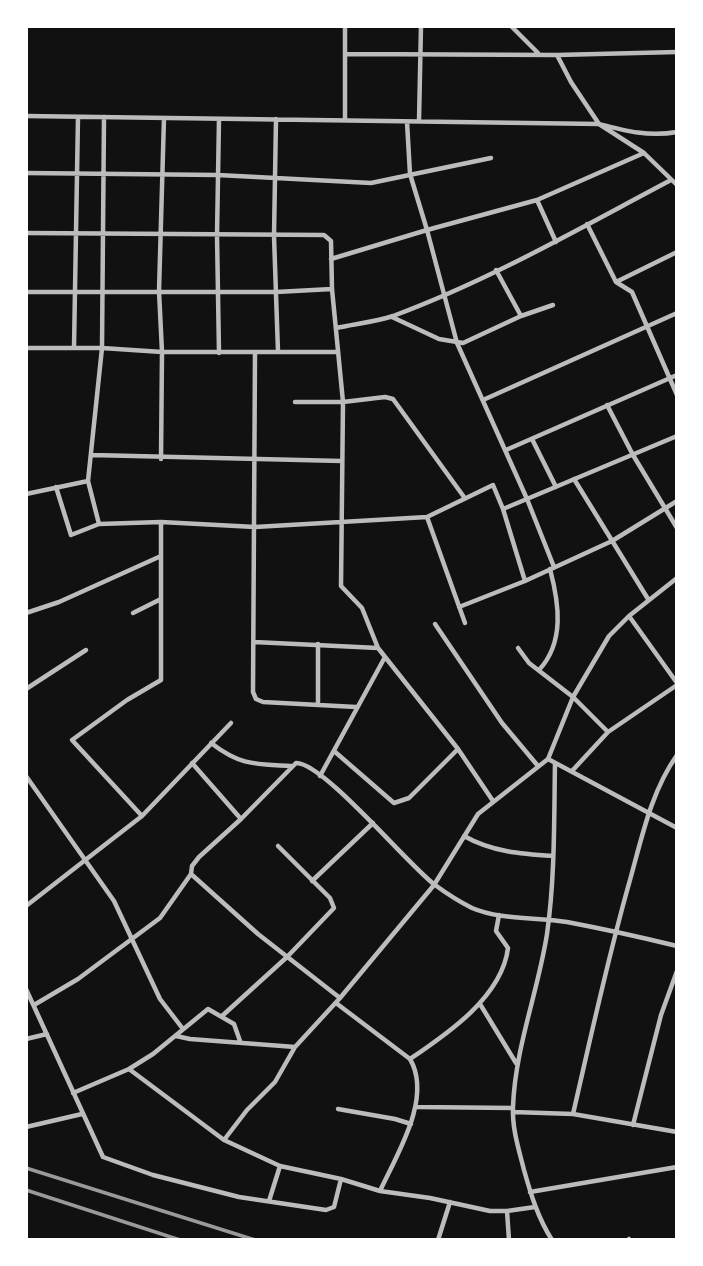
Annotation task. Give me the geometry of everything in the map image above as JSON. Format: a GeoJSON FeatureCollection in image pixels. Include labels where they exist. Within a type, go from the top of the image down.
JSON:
{"type":"FeatureCollection","features":[{"type":"Feature","properties":{"kind":"street"},"geometry":{"type":"LineString","coordinates":[[345,26],[345,120]]}},
{"type":"Feature","properties":{"kind":"street"},"geometry":{"type":"LineString","coordinates":[[419,121],[421,26]]}},
{"type":"Feature","properties":{"kind":"street"},"geometry":{"type":"LineString","coordinates":[[511,26],[539,53]]}},
{"type":"Feature","properties":{"kind":"street"},"geometry":{"type":"LineString","coordinates":[[345,54],[557,55],[677,52]]}},
{"type":"Feature","properties":{"kind":"street"},"geometry":{"type":"LineString","coordinates":[[557,55],[599,124],[643,153],[677,185]]}},
{"type":"Feature","properties":{"kind":"street"},"geometry":{"type":"LineString","coordinates":[[26,116],[599,124],[634,133],[660,135],[677,132]]}},
{"type":"Feature","properties":{"kind":"street"},"geometry":{"type":"LineString","coordinates":[[74,348],[78,117]]}},
{"type":"Feature","properties":{"kind":"street"},"geometry":{"type":"LineString","coordinates":[[99,524],[88,481],[102,348],[104,117]]}},
{"type":"Feature","properties":{"kind":"street"},"geometry":{"type":"LineString","coordinates":[[161,459],[162,352],[159,291],[164,118]]}},
{"type":"Feature","properties":{"kind":"street"},"geometry":{"type":"LineString","coordinates":[[219,119],[219,353]]}},
{"type":"Feature","properties":{"kind":"street"},"geometry":{"type":"LineString","coordinates":[[276,120],[274,236],[278,352]]}},
{"type":"Feature","properties":{"kind":"street"},"geometry":{"type":"LineString","coordinates":[[407,122],[410,174],[457,343],[527,499],[552,568],[558,618],[556,639],[548,661],[539,670]]}},
{"type":"Feature","properties":{"kind":"street"},"geometry":{"type":"LineString","coordinates":[[331,259],[537,200],[643,153]]}},
{"type":"Feature","properties":{"kind":"street"},"geometry":{"type":"LineString","coordinates":[[26,173],[218,175],[371,183],[491,158]]}},
{"type":"Feature","properties":{"kind":"street"},"geometry":{"type":"LineString","coordinates":[[336,328],[391,317],[556,242],[671,180]]}},
{"type":"Feature","properties":{"kind":"street"},"geometry":{"type":"LineString","coordinates":[[537,200],[556,242]]}},
{"type":"Feature","properties":{"kind":"street"},"geometry":{"type":"LineString","coordinates":[[587,224],[615,282],[632,292],[677,395]]}},
{"type":"Feature","properties":{"kind":"street"},"geometry":{"type":"LineString","coordinates":[[26,233],[324,235],[331,241],[332,289],[343,402],[341,586],[362,608],[377,648],[457,749],[493,801]]}},
{"type":"Feature","properties":{"kind":"street"},"geometry":{"type":"LineString","coordinates":[[615,282],[677,252]]}},
{"type":"Feature","properties":{"kind":"street"},"geometry":{"type":"LineString","coordinates":[[496,270],[522,316]]}},
{"type":"Feature","properties":{"kind":"street"},"geometry":{"type":"LineString","coordinates":[[26,292],[276,292],[332,289]]}},
{"type":"Feature","properties":{"kind":"street"},"geometry":{"type":"LineString","coordinates":[[391,317],[439,339],[457,343],[471,341],[522,316],[553,305]]}},
{"type":"Feature","properties":{"kind":"street"},"geometry":{"type":"LineString","coordinates":[[483,400],[677,313]]}},
{"type":"Feature","properties":{"kind":"street"},"geometry":{"type":"LineString","coordinates":[[26,348],[219,353],[338,352]]}},
{"type":"Feature","properties":{"kind":"street"},"geometry":{"type":"LineString","coordinates":[[255,353],[253,692],[256,699],[264,702],[356,707]]}},
{"type":"Feature","properties":{"kind":"street"},"geometry":{"type":"LineString","coordinates":[[506,450],[677,375]]}},
{"type":"Feature","properties":{"kind":"street"},"geometry":{"type":"LineString","coordinates":[[295,402],[343,402],[385,397],[393,399],[464,498]]}},
{"type":"Feature","properties":{"kind":"street"},"geometry":{"type":"LineString","coordinates":[[607,405],[633,455],[677,528]]}},
{"type":"Feature","properties":{"kind":"street"},"geometry":{"type":"LineString","coordinates":[[503,509],[677,436]]}},
{"type":"Feature","properties":{"kind":"street"},"geometry":{"type":"LineString","coordinates":[[532,439],[556,487]]}},
{"type":"Feature","properties":{"kind":"street"},"geometry":{"type":"LineString","coordinates":[[92,456],[342,461]]}},
{"type":"Feature","properties":{"kind":"street"},"geometry":{"type":"LineString","coordinates":[[574,479],[648,599]]}},
{"type":"Feature","properties":{"kind":"street"},"geometry":{"type":"LineString","coordinates":[[26,494],[88,481]]}},
{"type":"Feature","properties":{"kind":"street"},"geometry":{"type":"LineString","coordinates":[[56,487],[71,535],[99,524],[161,522],[254,527],[427,517],[494,485],[525,581]]}},
{"type":"Feature","properties":{"kind":"street"},"geometry":{"type":"LineString","coordinates":[[459,607],[525,581],[612,541],[677,501]]}},
{"type":"Feature","properties":{"kind":"street"},"geometry":{"type":"LineString","coordinates":[[427,517],[465,623]]}},
{"type":"Feature","properties":{"kind":"street"},"geometry":{"type":"LineString","coordinates":[[142,816],[72,740],[127,700],[161,680],[161,522]]}},
{"type":"Feature","properties":{"kind":"street"},"geometry":{"type":"LineString","coordinates":[[26,613],[59,602],[161,556]]}},
{"type":"Feature","properties":{"kind":"street"},"geometry":{"type":"LineString","coordinates":[[225,1140],[247,1110],[275,1082],[295,1047],[338,1001],[434,885],[478,814],[548,759],[573,697],[609,636],[629,615],[677,578]]}},
{"type":"Feature","properties":{"kind":"street"},"geometry":{"type":"LineString","coordinates":[[133,614],[161,599]]}},
{"type":"Feature","properties":{"kind":"street"},"geometry":{"type":"LineString","coordinates":[[572,771],[608,732],[677,684],[629,615]]}},
{"type":"Feature","properties":{"kind":"street"},"geometry":{"type":"LineString","coordinates":[[435,624],[502,723],[538,766]]}},
{"type":"Feature","properties":{"kind":"street"},"geometry":{"type":"LineString","coordinates":[[254,642],[377,648]]}},
{"type":"Feature","properties":{"kind":"street"},"geometry":{"type":"LineString","coordinates":[[317,704],[318,644]]}},
{"type":"Feature","properties":{"kind":"street"},"geometry":{"type":"LineString","coordinates":[[518,648],[529,663],[573,697],[608,732]]}},
{"type":"Feature","properties":{"kind":"street"},"geometry":{"type":"LineString","coordinates":[[26,689],[86,650]]}},
{"type":"Feature","properties":{"kind":"street"},"geometry":{"type":"LineString","coordinates":[[320,776],[385,656]]}},
{"type":"Feature","properties":{"kind":"street"},"geometry":{"type":"LineString","coordinates":[[26,905],[142,816],[230,723]]}},
{"type":"Feature","properties":{"kind":"street"},"geometry":{"type":"LineString","coordinates":[[211,743],[240,761],[291,766],[301,763],[320,776],[373,823],[434,885],[472,908],[616,930],[677,946]]}},
{"type":"Feature","properties":{"kind":"street"},"geometry":{"type":"LineString","coordinates":[[334,751],[394,803],[409,798],[457,749]]}},
{"type":"Feature","properties":{"kind":"street"},"geometry":{"type":"LineString","coordinates":[[573,1114],[616,930],[648,813],[666,772],[677,755]]}},
{"type":"Feature","properties":{"kind":"street"},"geometry":{"type":"LineString","coordinates":[[548,759],[677,828]]}},
{"type":"Feature","properties":{"kind":"street"},"geometry":{"type":"LineString","coordinates":[[192,763],[241,819]]}},
{"type":"Feature","properties":{"kind":"street"},"geometry":{"type":"LineString","coordinates":[[552,1240],[530,1192],[516,1137],[513,1110],[517,1064],[548,919],[553,856],[555,763]]}},
{"type":"Feature","properties":{"kind":"street"},"geometry":{"type":"LineString","coordinates":[[34,1005],[78,979],[134,940],[160,918],[191,874],[192,866],[199,857],[241,819],[291,766]]}},
{"type":"Feature","properties":{"kind":"street"},"geometry":{"type":"LineString","coordinates":[[26,776],[114,901],[160,999],[183,1029]]}},
{"type":"Feature","properties":{"kind":"street"},"geometry":{"type":"LineString","coordinates":[[312,881],[373,823]]}},
{"type":"Feature","properties":{"kind":"street"},"geometry":{"type":"LineString","coordinates":[[464,836],[480,845],[501,851],[553,856]]}},
{"type":"Feature","properties":{"kind":"street"},"geometry":{"type":"LineString","coordinates":[[222,1016],[287,957],[334,908],[330,898],[278,846]]}},
{"type":"Feature","properties":{"kind":"street"},"geometry":{"type":"LineString","coordinates":[[191,874],[338,1001],[410,1059],[415,1069],[417,1107],[380,1191]]}},
{"type":"Feature","properties":{"kind":"street"},"geometry":{"type":"LineString","coordinates":[[410,1059],[448,1033],[480,1004],[500,973],[508,948],[496,931],[499,914]]}},
{"type":"Feature","properties":{"kind":"street"},"geometry":{"type":"LineString","coordinates":[[633,1125],[661,1015],[677,971]]}},
{"type":"Feature","properties":{"kind":"street"},"geometry":{"type":"LineString","coordinates":[[26,989],[103,1157],[153,1175],[239,1197],[331,1210],[341,1179]]}},
{"type":"Feature","properties":{"kind":"street"},"geometry":{"type":"LineString","coordinates":[[480,1004],[517,1064]]}},
{"type":"Feature","properties":{"kind":"street"},"geometry":{"type":"LineString","coordinates":[[73,1093],[129,1069],[208,1009],[234,1024],[240,1041]]}},
{"type":"Feature","properties":{"kind":"street"},"geometry":{"type":"LineString","coordinates":[[26,1039],[47,1034]]}},
{"type":"Feature","properties":{"kind":"street"},"geometry":{"type":"LineString","coordinates":[[175,1036],[295,1047]]}},
{"type":"Feature","properties":{"kind":"street"},"geometry":{"type":"LineString","coordinates":[[129,1069],[225,1140],[279,1166],[341,1179],[380,1191],[490,1211],[535,1207]]}},
{"type":"Feature","properties":{"kind":"street"},"geometry":{"type":"LineString","coordinates":[[417,1107],[573,1114],[677,1132]]}},
{"type":"Feature","properties":{"kind":"street"},"geometry":{"type":"LineString","coordinates":[[338,1109],[411,1124]]}},
{"type":"Feature","properties":{"kind":"street"},"geometry":{"type":"LineString","coordinates":[[26,1127],[82,1114]]}},
{"type":"Feature","properties":{"kind":"street"},"geometry":{"type":"LineString","coordinates":[[269,1201],[279,1166]]}},
{"type":"Feature","properties":{"kind":"street"},"geometry":{"type":"LineString","coordinates":[[530,1192],[677,1167]]}},
{"type":"Feature","properties":{"kind":"street"},"geometry":{"type":"LineString","coordinates":[[438,1240],[450,1202]]}},
{"type":"Feature","properties":{"kind":"street"},"geometry":{"type":"LineString","coordinates":[[507,1211],[509,1240]]}},
{"type":"Feature","properties":{"kind":"railway"},"geometry":{"type":"LineString","coordinates":[[26,1168],[255,1240]]}},
{"type":"Feature","properties":{"kind":"railway"},"geometry":{"type":"LineString","coordinates":[[26,1190],[180,1240]]}}]}
